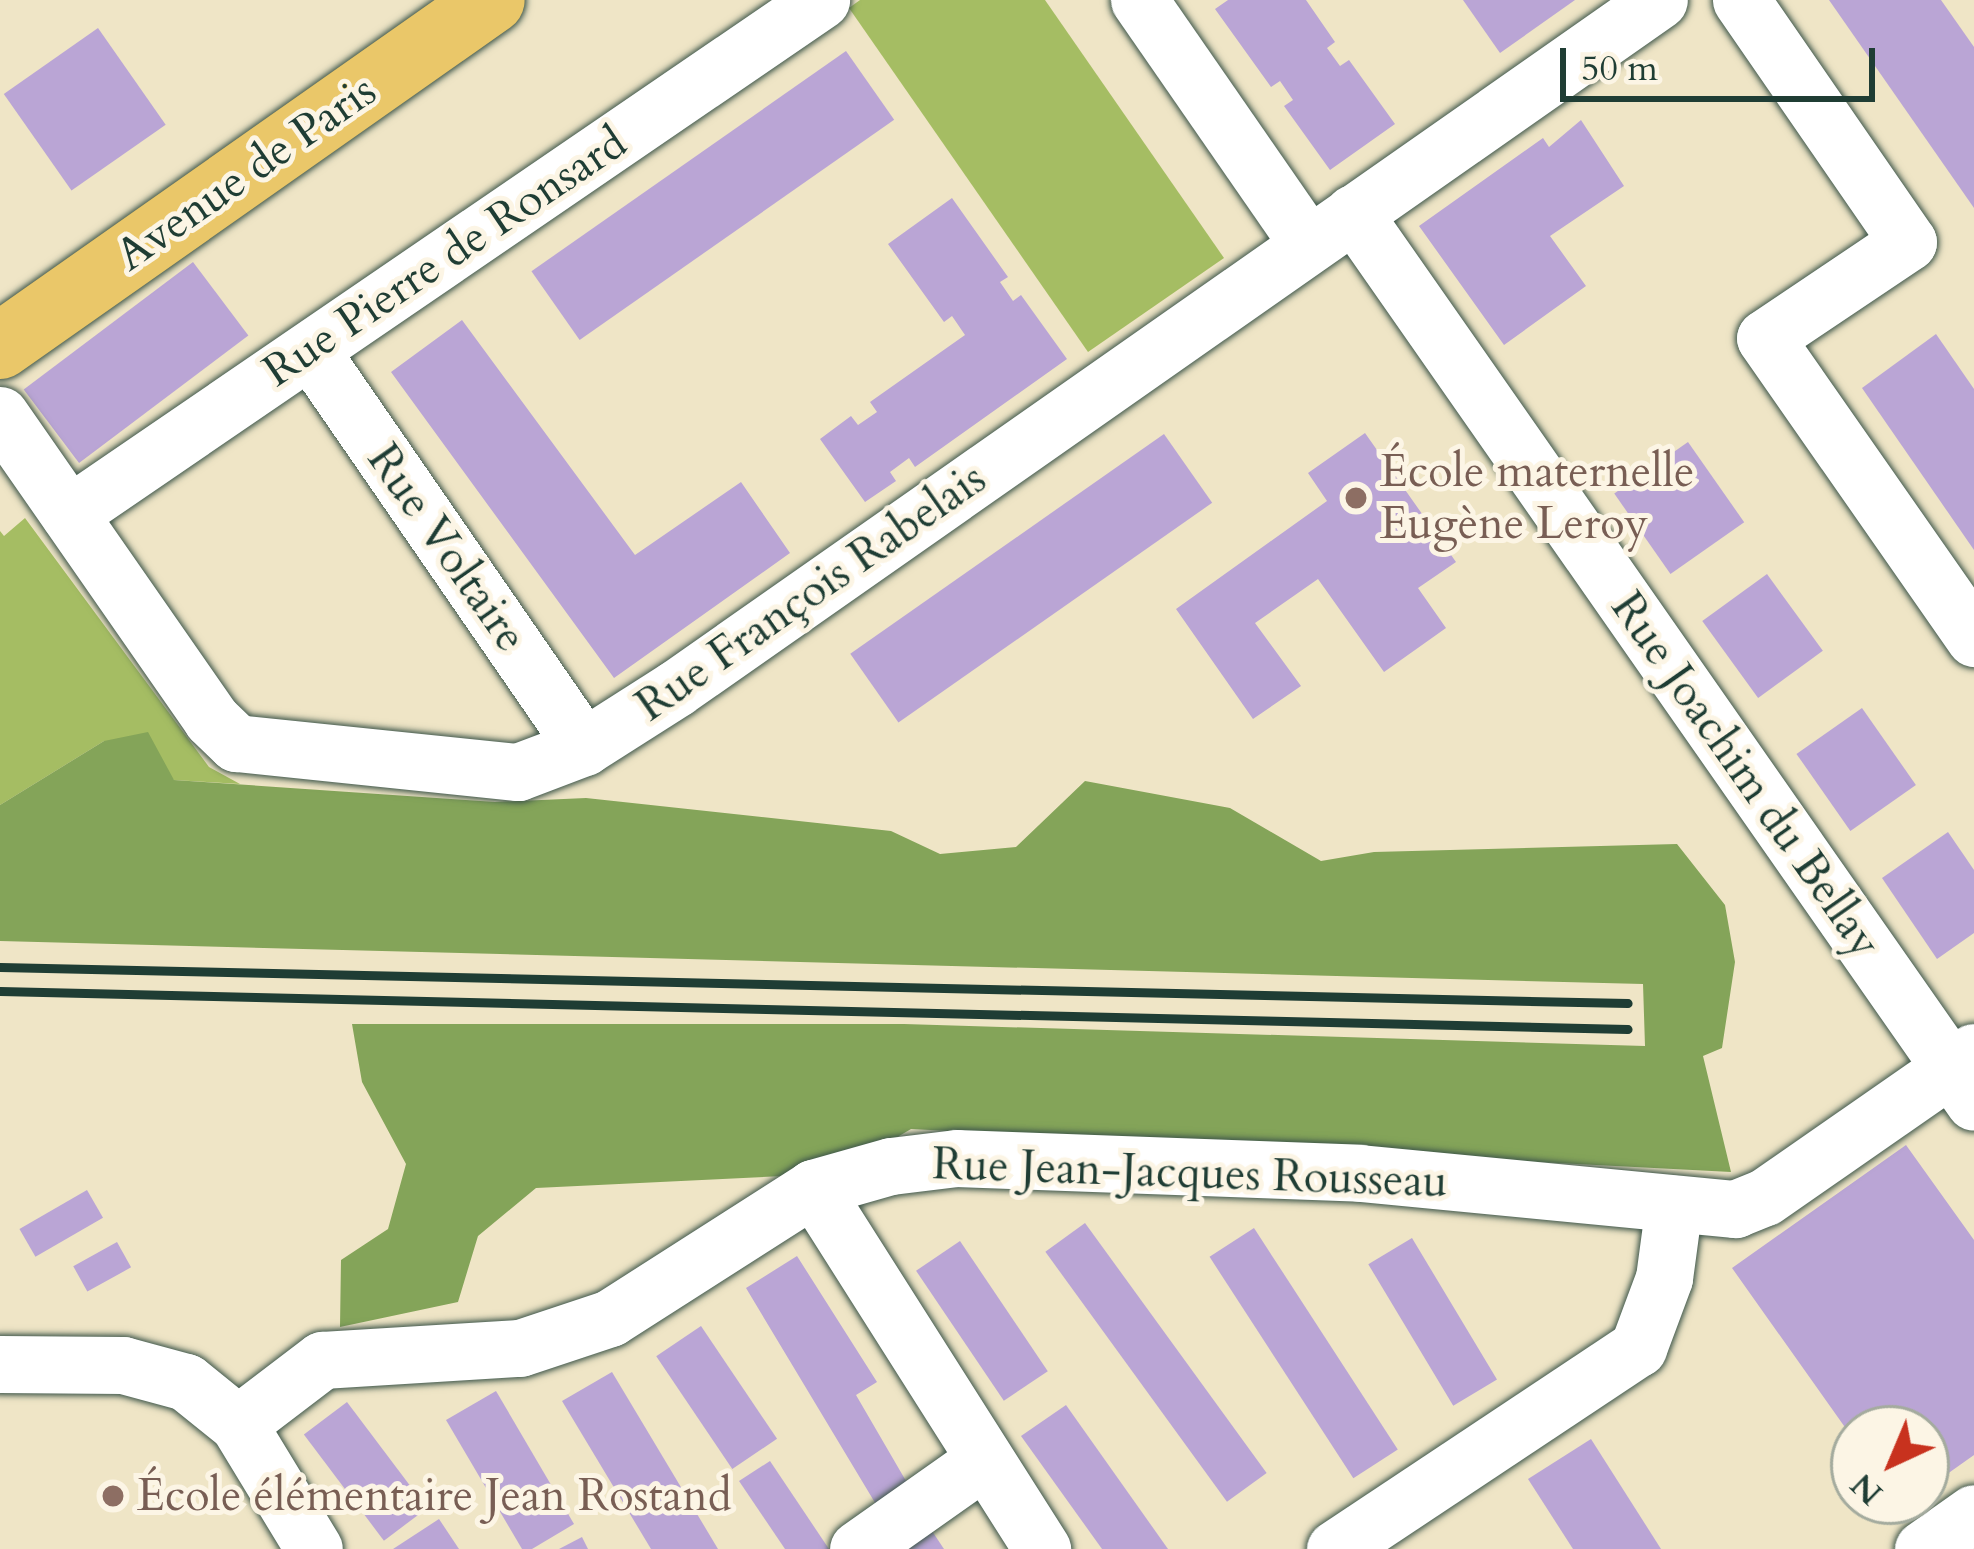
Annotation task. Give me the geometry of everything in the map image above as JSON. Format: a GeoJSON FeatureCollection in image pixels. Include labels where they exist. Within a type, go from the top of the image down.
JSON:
{"type":"FeatureCollection","features":[{"type":"Feature","properties":{"kind":"main road","name":"Avenue de Paris"},"geometry":{"type":"LineString","coordinates":[[0,305],[428,0]]}},
{"type":"Feature","properties":{"kind":"main road","name":"Avenue de Paris"},"geometry":{"type":"LineString","coordinates":[[0,346],[492,0]]}},
{"type":"Feature","properties":{"kind":"street","name":"Rue Pierre de Ronsard"},"geometry":{"type":"LineString","coordinates":[[69,514],[821,0]]}},
{"type":"Feature","properties":{"kind":"street","name":"Rue Joachim du Bellay"},"geometry":{"type":"LineString","coordinates":[[1138,0],[1331,229],[1966,1074]]}},
{"type":"Feature","properties":{"kind":"street","name":"Rue François Rabelais"},"geometry":{"type":"LineString","coordinates":[[0,416],[236,743],[518,772],[584,747],[1659,0]]}},
{"type":"Feature","properties":{"kind":"street"},"geometry":{"type":"LineString","coordinates":[[1742,0],[1908,242],[1766,338],[1974,638]]}},
{"type":"Feature","properties":{"kind":"street","name":"Rue Voltaire"},"geometry":{"type":"LineString","coordinates":[[310,350],[584,747]]}},
{"type":"Feature","properties":{"kind":"street","name":"Rue Jean-Jacques Rousseau"},"geometry":{"type":"LineString","coordinates":[[238,1424],[322,1360],[520,1348],[610,1318],[813,1188],[957,1158],[1360,1173],[1735,1209],[1765,1197],[1966,1074]]}},
{"type":"Feature","properties":{"kind":"street"},"geometry":{"type":"LineString","coordinates":[[813,1188],[1042,1549]]}},
{"type":"Feature","properties":{"kind":"street"},"geometry":{"type":"LineString","coordinates":[[1335,1549],[1638,1348],[1664,1278],[1674,1204]]}},
{"type":"Feature","properties":{"kind":"street"},"geometry":{"type":"LineString","coordinates":[[0,1364],[123,1365],[186,1382],[238,1424],[314,1549]]}},
{"type":"Feature","properties":{"kind":"street"},"geometry":{"type":"LineString","coordinates":[[858,1549],[984,1460]]}},
{"type":"Feature","properties":{"kind":"street"},"geometry":{"type":"LineString","coordinates":[[1923,1549],[1974,1513]]}},
{"type":"Feature","properties":{"kind":"green space"},"geometry":{"type":"Polygon","coordinates":[[[860,0],[1045,0],[1224,258],[1088,352],[849,8],[860,0]]]}},
{"type":"Feature","properties":{"kind":"green space"},"geometry":{"type":"Polygon","coordinates":[[[25,518],[209,767],[240,784],[174,780],[104,741],[0,805],[0,531],[4,536],[25,518]]]}},
{"type":"Feature","properties":{"kind":"green space"},"geometry":{"type":"Polygon","coordinates":[[[148,732],[174,780],[495,802],[586,798],[891,831],[940,854],[1016,847],[1085,781],[1230,808],[1321,861],[1374,852],[1677,844],[1725,905],[1735,962],[1722,1048],[1703,1056],[1731,1172],[911,1129],[860,1159],[783,1176],[536,1188],[478,1236],[458,1302],[340,1327],[341,1260],[388,1229],[406,1164],[362,1082],[352,1024],[904,1024],[1645,1046],[1643,984],[0,941],[0,805],[104,741],[148,732]]]}},
{"type":"Feature","properties":{"kind":"building"},"geometry":{"type":"Polygon","coordinates":[[[1228,0],[1306,0],[1335,42],[1327,48],[1340,66],[1349,60],[1395,124],[1330,170],[1284,106],[1293,100],[1280,81],[1271,87],[1215,9],[1228,0]]]}},
{"type":"Feature","properties":{"kind":"building"},"geometry":{"type":"Polygon","coordinates":[[[1463,0],[1575,0],[1500,53],[1463,0]]]}},
{"type":"Feature","properties":{"kind":"building"},"geometry":{"type":"Polygon","coordinates":[[[1829,0],[1941,0],[1974,47],[1974,208],[1829,0]]]}},
{"type":"Feature","properties":{"kind":"building"},"geometry":{"type":"Polygon","coordinates":[[[98,28],[166,125],[71,191],[4,94],[98,28]]]}},
{"type":"Feature","properties":{"kind":"building"},"geometry":{"type":"Polygon","coordinates":[[[846,51],[894,120],[580,340],[531,271],[846,51]]]}},
{"type":"Feature","properties":{"kind":"building"},"geometry":{"type":"Polygon","coordinates":[[[1581,120],[1624,186],[1550,236],[1586,286],[1504,345],[1419,226],[1543,138],[1549,147],[1581,120]]]}},
{"type":"Feature","properties":{"kind":"building"},"geometry":{"type":"Polygon","coordinates":[[[952,198],[1008,277],[1000,282],[1013,301],[1021,295],[1067,359],[915,467],[909,458],[890,472],[896,481],[865,502],[820,439],[851,416],[858,425],[877,412],[870,402],[965,335],[952,316],[944,322],[888,244],[952,198]]]}},
{"type":"Feature","properties":{"kind":"building"},"geometry":{"type":"Polygon","coordinates":[[[193,262],[248,335],[79,463],[24,390],[193,262]]]}},
{"type":"Feature","properties":{"kind":"building"},"geometry":{"type":"Polygon","coordinates":[[[462,320],[635,555],[741,482],[790,553],[614,678],[391,372],[462,320]]]}},
{"type":"Feature","properties":{"kind":"building"},"geometry":{"type":"Polygon","coordinates":[[[1936,334],[1974,389],[1974,550],[1862,388],[1936,334]]]}},
{"type":"Feature","properties":{"kind":"building"},"geometry":{"type":"Polygon","coordinates":[[[1365,433],[1456,562],[1418,588],[1446,628],[1384,672],[1318,579],[1255,623],[1301,686],[1253,719],[1176,609],[1327,501],[1308,473],[1365,433]]]}},
{"type":"Feature","properties":{"kind":"building"},"geometry":{"type":"Polygon","coordinates":[[[1164,434],[1212,503],[898,722],[850,654],[1164,434]]]}},
{"type":"Feature","properties":{"kind":"building"},"geometry":{"type":"Polygon","coordinates":[[[1688,442],[1744,522],[1670,574],[1614,494],[1688,442]]]}},
{"type":"Feature","properties":{"kind":"building"},"geometry":{"type":"Polygon","coordinates":[[[1767,574],[1823,651],[1758,698],[1702,621],[1767,574]]]}},
{"type":"Feature","properties":{"kind":"building"},"geometry":{"type":"Polygon","coordinates":[[[1862,708],[1916,785],[1850,831],[1796,754],[1862,708]]]}},
{"type":"Feature","properties":{"kind":"building"},"geometry":{"type":"Polygon","coordinates":[[[1948,832],[1974,870],[1974,933],[1937,959],[1882,878],[1948,832]]]}},
{"type":"Feature","properties":{"kind":"building"},"geometry":{"type":"Polygon","coordinates":[[[1906,1145],[1974,1240],[1974,1455],[1950,1472],[1950,1405],[1830,1406],[1732,1268],[1906,1145]]]}},
{"type":"Feature","properties":{"kind":"building"},"geometry":{"type":"Polygon","coordinates":[[[87,1190],[103,1218],[35,1257],[19,1229],[87,1190]]]}},
{"type":"Feature","properties":{"kind":"building"},"geometry":{"type":"Polygon","coordinates":[[[1085,1223],[1267,1473],[1227,1502],[1045,1252],[1085,1223]]]}},
{"type":"Feature","properties":{"kind":"building"},"geometry":{"type":"Polygon","coordinates":[[[1254,1228],[1398,1449],[1353,1478],[1210,1257],[1254,1228]]]}},
{"type":"Feature","properties":{"kind":"building"},"geometry":{"type":"Polygon","coordinates":[[[1412,1238],[1497,1379],[1453,1406],[1368,1264],[1412,1238]]]}},
{"type":"Feature","properties":{"kind":"building"},"geometry":{"type":"Polygon","coordinates":[[[960,1241],[1048,1371],[1004,1401],[916,1271],[960,1241]]]}},
{"type":"Feature","properties":{"kind":"building"},"geometry":{"type":"Polygon","coordinates":[[[117,1242],[131,1267],[87,1292],[73,1266],[117,1242]]]}},
{"type":"Feature","properties":{"kind":"building"},"geometry":{"type":"Polygon","coordinates":[[[797,1256],[877,1382],[856,1395],[913,1493],[880,1511],[746,1288],[797,1256]]]}},
{"type":"Feature","properties":{"kind":"building"},"geometry":{"type":"Polygon","coordinates":[[[701,1326],[777,1439],[732,1469],[656,1356],[701,1326]]]}},
{"type":"Feature","properties":{"kind":"building"},"geometry":{"type":"Polygon","coordinates":[[[612,1372],[718,1549],[651,1549],[562,1401],[612,1372]]]}},
{"type":"Feature","properties":{"kind":"building"},"geometry":{"type":"Polygon","coordinates":[[[496,1391],[574,1524],[532,1549],[522,1549],[446,1420],[496,1391]]]}},
{"type":"Feature","properties":{"kind":"building"},"geometry":{"type":"Polygon","coordinates":[[[347,1402],[427,1508],[384,1541],[304,1434],[347,1402]]]}},
{"type":"Feature","properties":{"kind":"building"},"geometry":{"type":"Polygon","coordinates":[[[1066,1405],[1168,1549],[1102,1549],[1021,1436],[1066,1405]]]}},
{"type":"Feature","properties":{"kind":"building"},"geometry":{"type":"Polygon","coordinates":[[[1591,1439],[1661,1549],[1573,1549],[1528,1479],[1591,1439]]]}},
{"type":"Feature","properties":{"kind":"building"},"geometry":{"type":"Polygon","coordinates":[[[770,1461],[829,1549],[785,1549],[739,1481],[770,1461]]]}},
{"type":"Feature","properties":{"kind":"building"},"geometry":{"type":"Polygon","coordinates":[[[922,1516],[944,1549],[893,1549],[922,1516]]]}},
{"type":"Feature","properties":{"kind":"building"},"geometry":{"type":"Polygon","coordinates":[[[439,1519],[459,1549],[393,1549],[439,1519]]]}},
{"type":"Feature","properties":{"kind":"building"},"geometry":{"type":"Polygon","coordinates":[[[582,1537],[588,1549],[559,1549],[582,1537]]]}},
{"type":"Feature","properties":{"kind":"railway"},"geometry":{"type":"LineString","coordinates":[[0,967],[1628,1003]]}},
{"type":"Feature","properties":{"kind":"railway"},"geometry":{"type":"LineString","coordinates":[[0,991],[1628,1029]]}},
{"type":"Feature","properties":{"kind":"place","name":"École maternelle Eugène Leroy"},"geometry":{"type":"Point","coordinates":[1356,498]}},
{"type":"Feature","properties":{"kind":"place","name":"École élémentaire Jean Rostand"},"geometry":{"type":"Point","coordinates":[113,1496]}}]}
